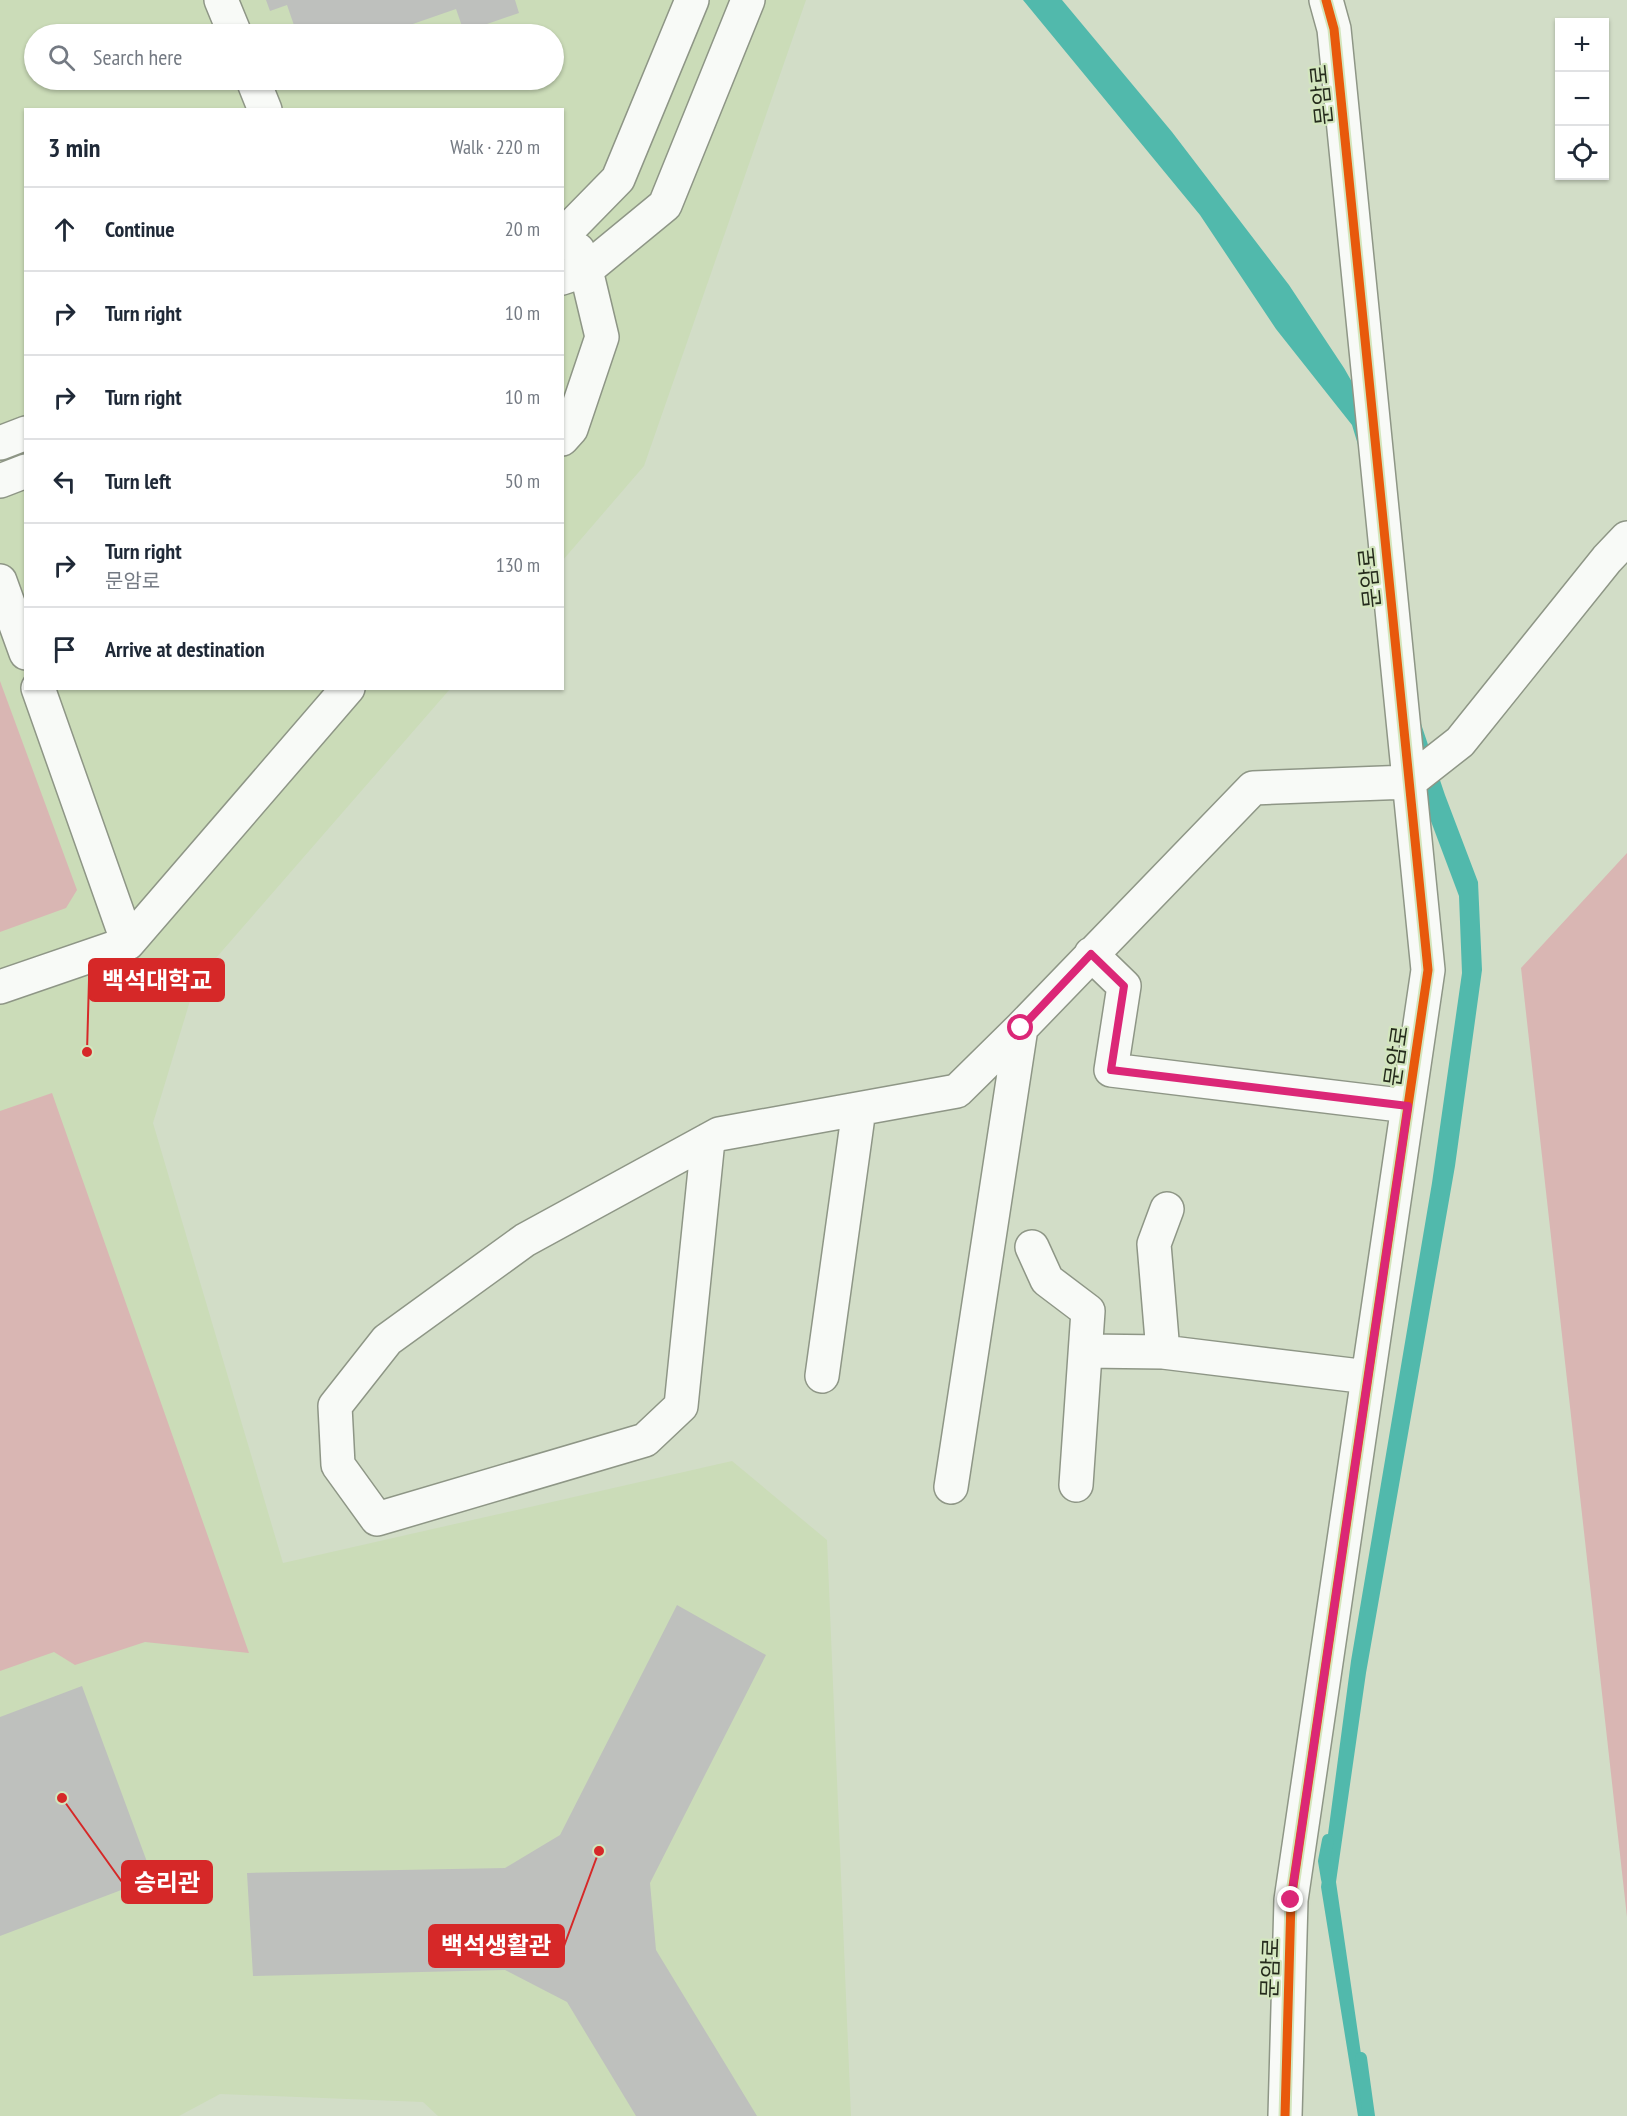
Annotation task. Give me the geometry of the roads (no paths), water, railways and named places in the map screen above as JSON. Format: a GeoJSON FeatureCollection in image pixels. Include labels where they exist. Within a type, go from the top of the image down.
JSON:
{"type":"FeatureCollection","features":[{"type":"Feature","properties":{"kind":"street"},"geometry":{"type":"LineString","coordinates":[[221,0],[231,24]]}},
{"type":"Feature","properties":{"kind":"street"},"geometry":{"type":"LineString","coordinates":[[564,437],[571,429],[602,337],[574,274],[566,230],[618,179],[692,0]]}},
{"type":"Feature","properties":{"kind":"street"},"geometry":{"type":"LineString","coordinates":[[574,274],[665,205],[748,0]]}},
{"type":"Feature","properties":{"kind":"street","name":"문암로"},"geometry":{"type":"LineString","coordinates":[[1286,2116],[1291,1900],[1428,970],[1334,29],[1326,0]]}},
{"type":"Feature","properties":{"kind":"street"},"geometry":{"type":"LineString","coordinates":[[257,90],[264,108]]}},
{"type":"Feature","properties":{"kind":"street"},"geometry":{"type":"LineString","coordinates":[[0,443],[24,434]]}},
{"type":"Feature","properties":{"kind":"street"},"geometry":{"type":"LineString","coordinates":[[0,481],[24,472]]}},
{"type":"Feature","properties":{"kind":"street"},"geometry":{"type":"LineString","coordinates":[[708,1140],[681,1406],[645,1440],[377,1520],[338,1465],[335,1406],[387,1340],[525,1240],[708,1140],[719,1134],[957,1091],[1253,788],[1409,782],[1460,742],[1607,559],[1627,538]]}},
{"type":"Feature","properties":{"kind":"street"},"geometry":{"type":"LineString","coordinates":[[0,581],[24,647]]}},
{"type":"Feature","properties":{"kind":"street"},"geometry":{"type":"LineString","coordinates":[[39,690],[128,943]]}},
{"type":"Feature","properties":{"kind":"street"},"geometry":{"type":"LineString","coordinates":[[0,987],[128,943],[346,690]]}},
{"type":"Feature","properties":{"kind":"street"},"geometry":{"type":"LineString","coordinates":[[1091,954],[1124,986],[1111,1070],[1408,1106]]}},
{"type":"Feature","properties":{"kind":"street"},"geometry":{"type":"LineString","coordinates":[[951,1487],[1021,1028]]}},
{"type":"Feature","properties":{"kind":"street"},"geometry":{"type":"LineString","coordinates":[[822,1376],[859,1109]]}},
{"type":"Feature","properties":{"kind":"street"},"geometry":{"type":"LineString","coordinates":[[1163,1352],[1154,1245],[1167,1209]]}},
{"type":"Feature","properties":{"kind":"street"},"geometry":{"type":"LineString","coordinates":[[1032,1247],[1047,1280],[1088,1311],[1076,1485]]}},
{"type":"Feature","properties":{"kind":"street"},"geometry":{"type":"LineString","coordinates":[[1087,1351],[1163,1352],[1368,1377]]}},
{"type":"Feature","properties":{"kind":"water"},"geometry":{"type":"Polygon","coordinates":[[[1023,0],[1062,0],[1172,132],[1289,285],[1344,368],[1377,426],[1401,532],[1417,712],[1478,882],[1482,970],[1455,1166],[1366,1673],[1336,1882],[1370,2116],[1358,2116],[1321,1887],[1351,1661],[1432,1183],[1462,973],[1459,896],[1423,800],[1381,521],[1352,425],[1276,329],[1200,215],[1023,0]]]}},
{"type":"Feature","properties":{"kind":"waterway"},"geometry":{"type":"LineString","coordinates":[[1327,1879],[1324,1861],[1328,1840]]}},
{"type":"Feature","properties":{"kind":"waterway"},"geometry":{"type":"LineString","coordinates":[[1361,2058],[1369,2116]]}},
{"type":"Feature","properties":{"kind":"place","name":"백석대학교"},"geometry":{"type":"Point","coordinates":[87,1052]}},
{"type":"Feature","properties":{"kind":"place","name":"승리관"},"geometry":{"type":"Point","coordinates":[62,1798]}},
{"type":"Feature","properties":{"kind":"place","name":"백석생활관"},"geometry":{"type":"Point","coordinates":[599,1851]}}]}
